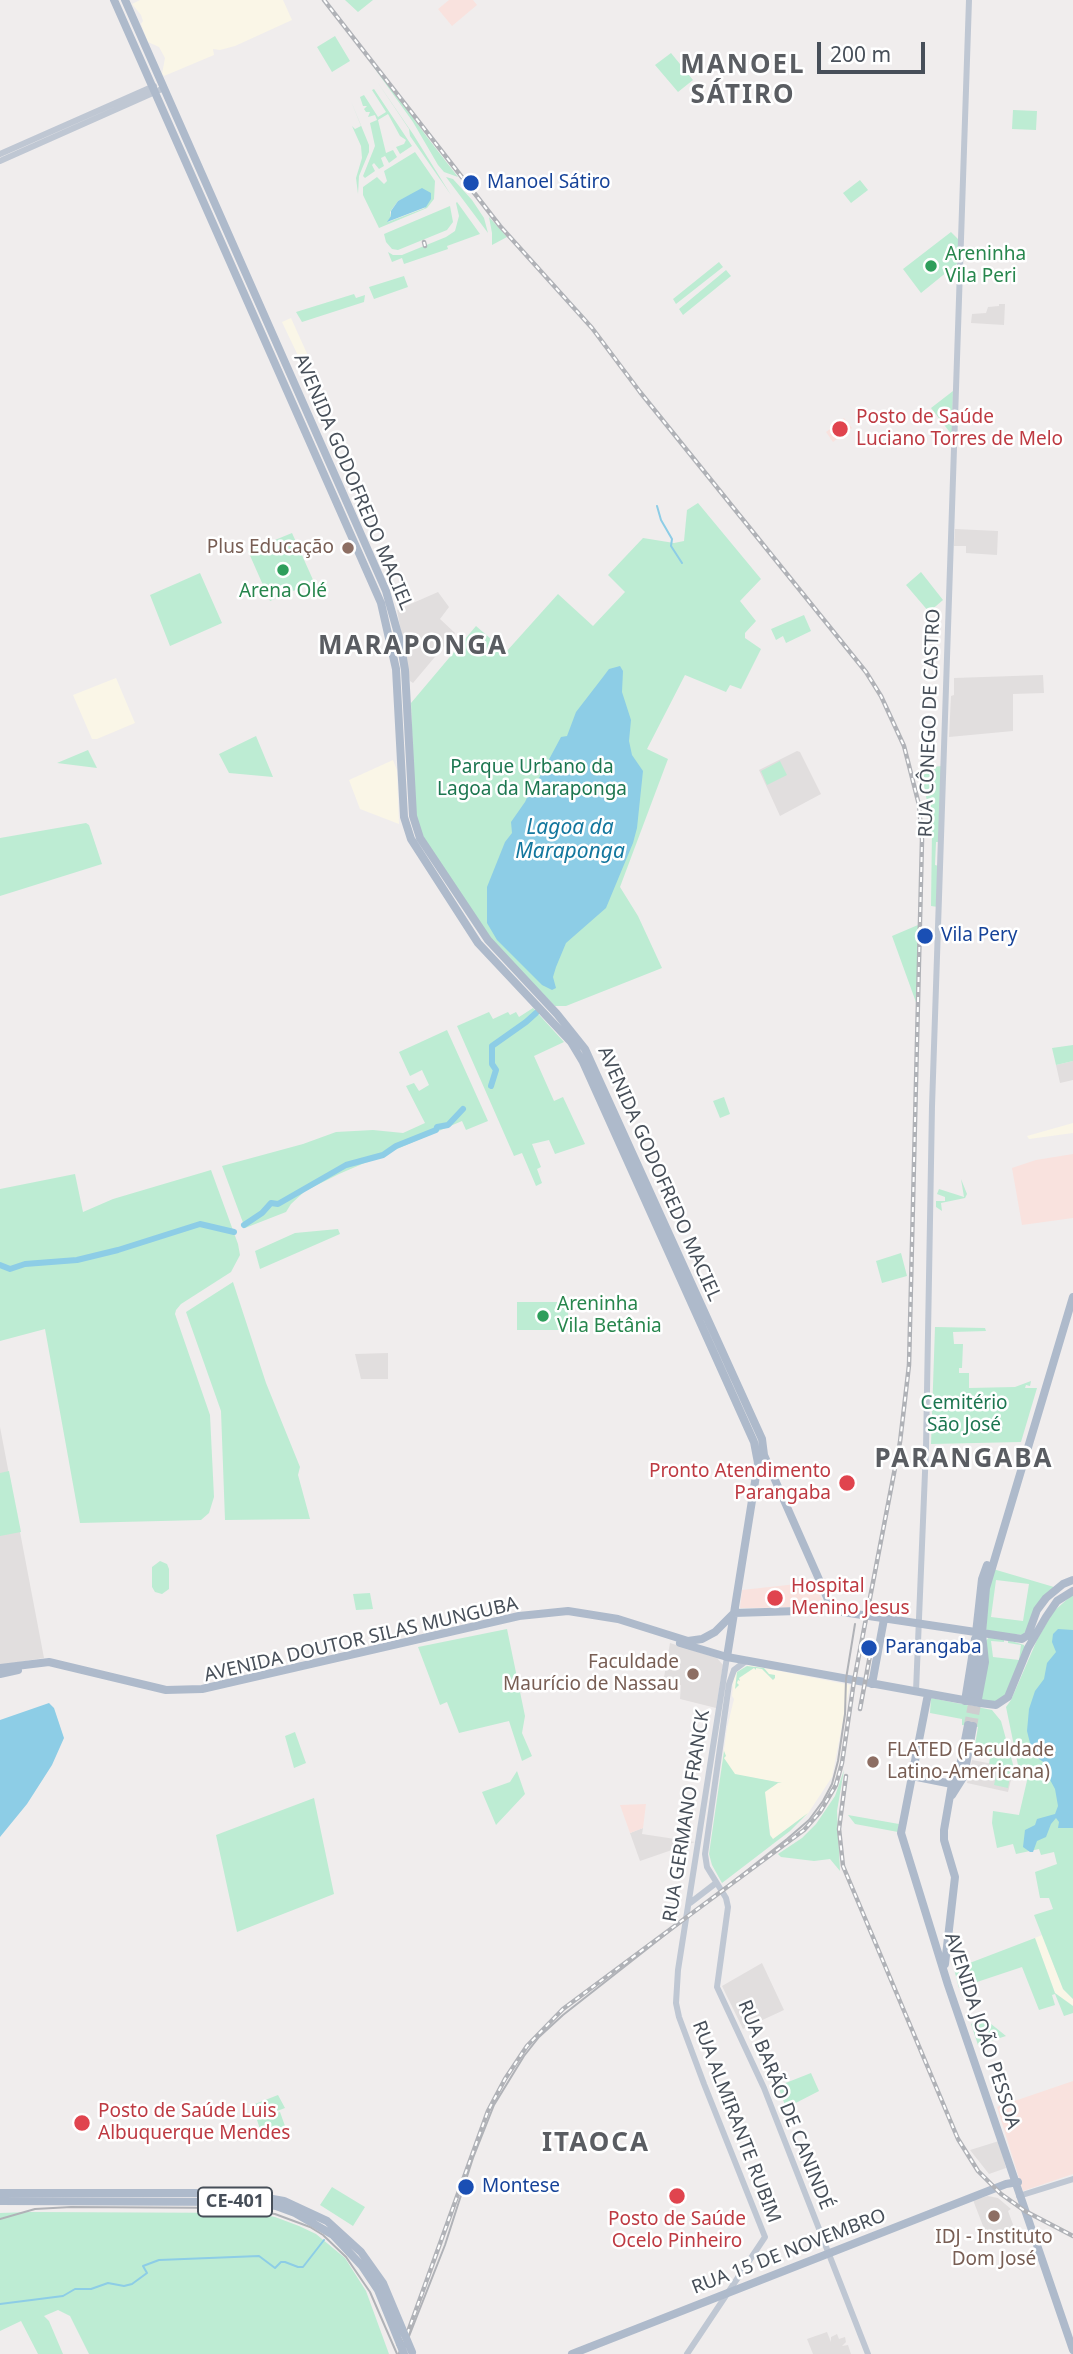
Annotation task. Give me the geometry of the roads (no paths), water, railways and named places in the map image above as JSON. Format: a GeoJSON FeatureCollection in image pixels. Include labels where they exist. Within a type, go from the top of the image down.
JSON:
{"type":"FeatureCollection","features":[{"type":"Feature","properties":{"kind":"main road","name":"AVENIDA GODOFREDO MACIEL"},"geometry":{"type":"LineString","coordinates":[[114,0],[159,87]]}},
{"type":"Feature","properties":{"kind":"main road","name":"AVENIDA GODOFREDO MACIEL"},"geometry":{"type":"LineString","coordinates":[[125,0],[184,144],[391,604],[405,670],[405,772],[414,823],[427,850],[488,940],[557,1014],[585,1049],[723,1363],[755,1445],[758,1463]]}},
{"type":"Feature","properties":{"kind":"main road","name":"RUA CÔNEGO DE CASTRO"},"geometry":{"type":"LineString","coordinates":[[916,1691],[926,1448],[932,1106],[970,0]]}},
{"type":"Feature","properties":{"kind":"main road"},"geometry":{"type":"LineString","coordinates":[[0,154],[159,87]]}},
{"type":"Feature","properties":{"kind":"main road"},"geometry":{"type":"LineString","coordinates":[[0,161],[159,87]]}},
{"type":"Feature","properties":{"kind":"main road"},"geometry":{"type":"LineString","coordinates":[[973,1701],[986,1588],[1073,1297]]}},
{"type":"Feature","properties":{"kind":"main road","name":"AVENIDA GODOFREDO MACIEL"},"geometry":{"type":"LineString","coordinates":[[723,1363],[762,1439],[764,1455],[833,1611]]}},
{"type":"Feature","properties":{"kind":"main road","name":"RUA GERMANO FRANCK"},"geometry":{"type":"LineString","coordinates":[[679,2017],[676,1993],[689,1905],[758,1463],[764,1455]]}},
{"type":"Feature","properties":{"kind":"main road"},"geometry":{"type":"LineString","coordinates":[[1022,1639],[1028,1635],[1046,1598],[1063,1584],[1073,1580]]}},
{"type":"Feature","properties":{"kind":"main road"},"geometry":{"type":"LineString","coordinates":[[973,1701],[996,1704],[1008,1697],[1028,1648],[1057,1601],[1073,1591]]}},
{"type":"Feature","properties":{"kind":"main road","name":"AVENIDA DOUTOR SILAS MUNGUBA"},"geometry":{"type":"LineString","coordinates":[[0,1668],[49,1662],[166,1689],[202,1689],[519,1616],[568,1611],[618,1619],[688,1642],[715,1632],[734,1613]]}},
{"type":"Feature","properties":{"kind":"main road"},"geometry":{"type":"LineString","coordinates":[[734,1613],[833,1611],[1022,1639],[1028,1648]]}},
{"type":"Feature","properties":{"kind":"main road","name":"AVENIDA DOUTOR SILAS MUNGUBA"},"geometry":{"type":"LineString","coordinates":[[0,1674],[50,1666],[160,1693],[194,1693],[522,1620],[557,1616],[617,1623],[746,1661],[973,1701]]}},
{"type":"Feature","properties":{"kind":"main road"},"geometry":{"type":"LineString","coordinates":[[872,1684],[884,1619]]}},
{"type":"Feature","properties":{"kind":"main road"},"geometry":{"type":"LineString","coordinates":[[973,1701],[985,1662],[979,1633]]}},
{"type":"Feature","properties":{"kind":"main road","name":"RUA GERMANO FRANCK"},"geometry":{"type":"LineString","coordinates":[[716,1883],[707,1867],[705,1854],[729,1684],[734,1670],[746,1661]]}},
{"type":"Feature","properties":{"kind":"main road"},"geometry":{"type":"LineString","coordinates":[[928,1694],[912,1776],[952,1784]]}},
{"type":"Feature","properties":{"kind":"main road"},"geometry":{"type":"LineString","coordinates":[[934,1934],[941,1950],[946,1950],[955,1871],[943,1837],[952,1784],[958,1776],[970,1726],[964,1776],[950,1798]]}},
{"type":"Feature","properties":{"kind":"main road","name":"AVENIDA JOÃO PESSOA"},"geometry":{"type":"LineString","coordinates":[[912,1776],[901,1833],[948,1985],[1073,2350]]}},
{"type":"Feature","properties":{"kind":"main road"},"geometry":{"type":"LineString","coordinates":[[689,1905],[716,1883],[705,1868],[698,1847]]}},
{"type":"Feature","properties":{"kind":"main road","name":"RUA BARÃO DE CANINDÉ"},"geometry":{"type":"LineString","coordinates":[[716,1883],[728,1907],[717,1987],[750,2054],[868,2354]]}},
{"type":"Feature","properties":{"kind":"main road","name":"AVENIDA JOÃO PESSOA"},"geometry":{"type":"LineString","coordinates":[[946,1950],[945,1965],[1016,2182]]}},
{"type":"Feature","properties":{"kind":"main road","name":"RUA ALMIRANTE RUBIM"},"geometry":{"type":"LineString","coordinates":[[679,2017],[765,2237],[724,2295]]}},
{"type":"Feature","properties":{"kind":"main road"},"geometry":{"type":"LineString","coordinates":[[1021,2196],[1073,2179]]}},
{"type":"Feature","properties":{"kind":"main road","name":"RUA 15 DE NOVEMBRO"},"geometry":{"type":"LineString","coordinates":[[572,2354],[1016,2182]]}},
{"type":"Feature","properties":{"kind":"main road","name":"CE-401"},"geometry":{"type":"LineString","coordinates":[[0,2193],[239,2193],[284,2201],[327,2221],[362,2252],[383,2283],[410,2353]]}},
{"type":"Feature","properties":{"kind":"main road"},"geometry":{"type":"LineString","coordinates":[[0,2207],[34,2200]]}},
{"type":"Feature","properties":{"kind":"main road","name":"CE-401"},"geometry":{"type":"LineString","coordinates":[[0,2201],[244,2202],[276,2206],[295,2213],[333,2235],[362,2266],[378,2290],[400,2344],[410,2353]]}},
{"type":"Feature","properties":{"kind":"main road"},"geometry":{"type":"LineString","coordinates":[[687,2354],[724,2295]]}},
{"type":"Feature","properties":{"kind":"water"},"geometry":{"type":"Polygon","coordinates":[[[422,188],[431,193],[426,207],[387,222],[398,201],[422,188]]]}},
{"type":"Feature","properties":{"kind":"water","name":"Lagoa da Maraponga"},"geometry":{"type":"Polygon","coordinates":[[[620,666],[623,671],[622,692],[631,720],[629,741],[632,755],[643,771],[637,828],[606,908],[566,943],[553,977],[556,988],[552,990],[542,985],[497,940],[487,923],[487,887],[505,842],[512,833],[511,822],[561,737],[567,736],[576,712],[609,669],[620,666]]]}},
{"type":"Feature","properties":{"kind":"water"},"geometry":{"type":"Polygon","coordinates":[[[1058,1629],[1073,1630],[1073,1828],[1058,1828],[1059,1822],[1056,1818],[1046,1837],[1037,1841],[1033,1852],[1030,1852],[1023,1847],[1025,1830],[1035,1825],[1037,1819],[1055,1814],[1058,1806],[1055,1789],[1049,1778],[1051,1767],[1033,1755],[1027,1731],[1029,1709],[1035,1691],[1044,1679],[1047,1663],[1056,1652],[1052,1642],[1053,1634],[1058,1629]]]}},
{"type":"Feature","properties":{"kind":"water"},"geometry":{"type":"Polygon","coordinates":[[[49,1703],[54,1708],[64,1738],[52,1765],[27,1804],[0,1837],[0,1720],[49,1703]]]}},
{"type":"Feature","properties":{"kind":"waterway"},"geometry":{"type":"LineString","coordinates":[[657,506],[661,520],[672,539],[671,546],[682,563]]}},
{"type":"Feature","properties":{"kind":"waterway"},"geometry":{"type":"LineString","coordinates":[[491,1086],[496,1070],[492,1064],[492,1046],[536,1013]]}},
{"type":"Feature","properties":{"kind":"waterway"},"geometry":{"type":"LineString","coordinates":[[244,1225],[271,1203],[278,1204],[346,1165],[383,1155],[396,1146],[436,1130],[437,1127],[448,1125],[463,1109]]}},
{"type":"Feature","properties":{"kind":"waterway"},"geometry":{"type":"LineString","coordinates":[[0,1265],[10,1269],[25,1264],[77,1260],[200,1224],[234,1232]]}},
{"type":"Feature","properties":{"kind":"waterway"},"geometry":{"type":"LineString","coordinates":[[0,2304],[63,2296],[75,2289],[91,2289],[108,2283],[124,2286],[132,2284],[147,2273],[143,2266],[159,2260],[259,2256],[275,2268],[281,2262],[303,2267],[324,2240]]}},
{"type":"Feature","properties":{"kind":"tunnel"},"geometry":{"type":"LineString","coordinates":[[968,1725],[973,1699]]}},
{"type":"Feature","properties":{"kind":"tunnel"},"geometry":{"type":"LineString","coordinates":[[973,1726],[978,1699]]}},
{"type":"Feature","properties":{"kind":"tram line"},"geometry":{"type":"LineString","coordinates":[[402,2354],[445,2245],[473,2158],[494,2105],[524,2056],[539,2037],[563,2015],[787,1839],[809,1820],[823,1801],[832,1784],[838,1761],[845,1714],[846,1679],[855,1624]]}},
{"type":"Feature","properties":{"kind":"tram line"},"geometry":{"type":"LineString","coordinates":[[0,2219],[35,2209],[71,2207],[234,2208],[275,2214],[310,2227],[323,2235],[346,2257],[370,2292],[397,2354]]}},
{"type":"Feature","properties":{"kind":"railway"},"geometry":{"type":"LineString","coordinates":[[324,0],[500,226],[592,328],[640,392],[866,672],[881,696],[904,746],[919,805],[922,840],[909,1365],[900,1442],[836,1785],[820,1812],[804,1830],[563,2009],[527,2046],[488,2111],[400,2354]]}},
{"type":"Feature","properties":{"kind":"railway"},"geometry":{"type":"LineString","coordinates":[[424,242],[425,246]]}},
{"type":"Feature","properties":{"kind":"railway"},"geometry":{"type":"LineString","coordinates":[[860,1709],[871,1650]]}},
{"type":"Feature","properties":{"kind":"railway"},"geometry":{"type":"LineString","coordinates":[[846,1776],[839,1829],[843,1866],[958,2139],[978,2171],[1001,2194],[1025,2211],[1073,2236]]}},
{"type":"Feature","properties":{"kind":"place","name":"Manoel Sátiro"},"geometry":{"type":"Point","coordinates":[471,183]}},
{"type":"Feature","properties":{"kind":"place","name":"Areninha Vila Peri"},"geometry":{"type":"Point","coordinates":[931,266]}},
{"type":"Feature","properties":{"kind":"place","name":"Posto de Saúde Luciano Torres de Melo"},"geometry":{"type":"Point","coordinates":[840,429]}},
{"type":"Feature","properties":{"kind":"place","name":"Plus Educação"},"geometry":{"type":"Point","coordinates":[348,548]}},
{"type":"Feature","properties":{"kind":"place","name":"Arena Olé"},"geometry":{"type":"Point","coordinates":[283,570]}},
{"type":"Feature","properties":{"kind":"place","name":"Vila Pery"},"geometry":{"type":"Point","coordinates":[925,936]}},
{"type":"Feature","properties":{"kind":"place","name":"Areninha Vila Betânia"},"geometry":{"type":"Point","coordinates":[543,1316]}},
{"type":"Feature","properties":{"kind":"place","name":"Pronto Atendimento Parangaba"},"geometry":{"type":"Point","coordinates":[847,1483]}},
{"type":"Feature","properties":{"kind":"place","name":"Hospital Menino Jesus"},"geometry":{"type":"Point","coordinates":[775,1598]}},
{"type":"Feature","properties":{"kind":"place","name":"Parangaba"},"geometry":{"type":"Point","coordinates":[869,1648]}},
{"type":"Feature","properties":{"kind":"place","name":"Faculdade Maurício de Nassau"},"geometry":{"type":"Point","coordinates":[693,1674]}},
{"type":"Feature","properties":{"kind":"place","name":"FLATED (Faculdade Latino-Americana)"},"geometry":{"type":"Point","coordinates":[873,1762]}},
{"type":"Feature","properties":{"kind":"place","name":"Posto de Saúde Luis Albuquerque Mendes"},"geometry":{"type":"Point","coordinates":[82,2123]}},
{"type":"Feature","properties":{"kind":"place","name":"Montese"},"geometry":{"type":"Point","coordinates":[466,2187]}},
{"type":"Feature","properties":{"kind":"place","name":"Posto de Saúde Ocelo Pinheiro"},"geometry":{"type":"Point","coordinates":[677,2196]}},
{"type":"Feature","properties":{"kind":"place","name":"IDJ - Instituto Dom José"},"geometry":{"type":"Point","coordinates":[994,2216]}},
{"type":"Feature","properties":{"kind":"district","name":"MANOEL SÁTIRO"},"geometry":{"type":"Point","coordinates":[743,81]}},
{"type":"Feature","properties":{"kind":"district","name":"MARAPONGA"},"geometry":{"type":"Point","coordinates":[413,647]}},
{"type":"Feature","properties":{"kind":"district","name":"PARANGABA"},"geometry":{"type":"Point","coordinates":[964,1460]}},
{"type":"Feature","properties":{"kind":"district","name":"ITAOCA"},"geometry":{"type":"Point","coordinates":[596,2144]}},
{"type":"Feature","properties":{"kind":"park label","name":"Parque Urbano da Lagoa da Maraponga"},"geometry":{"type":"Point","coordinates":[532,779]}},
{"type":"Feature","properties":{"kind":"park label","name":"Cemitério São José"},"geometry":{"type":"Point","coordinates":[964,1415]}}]}
